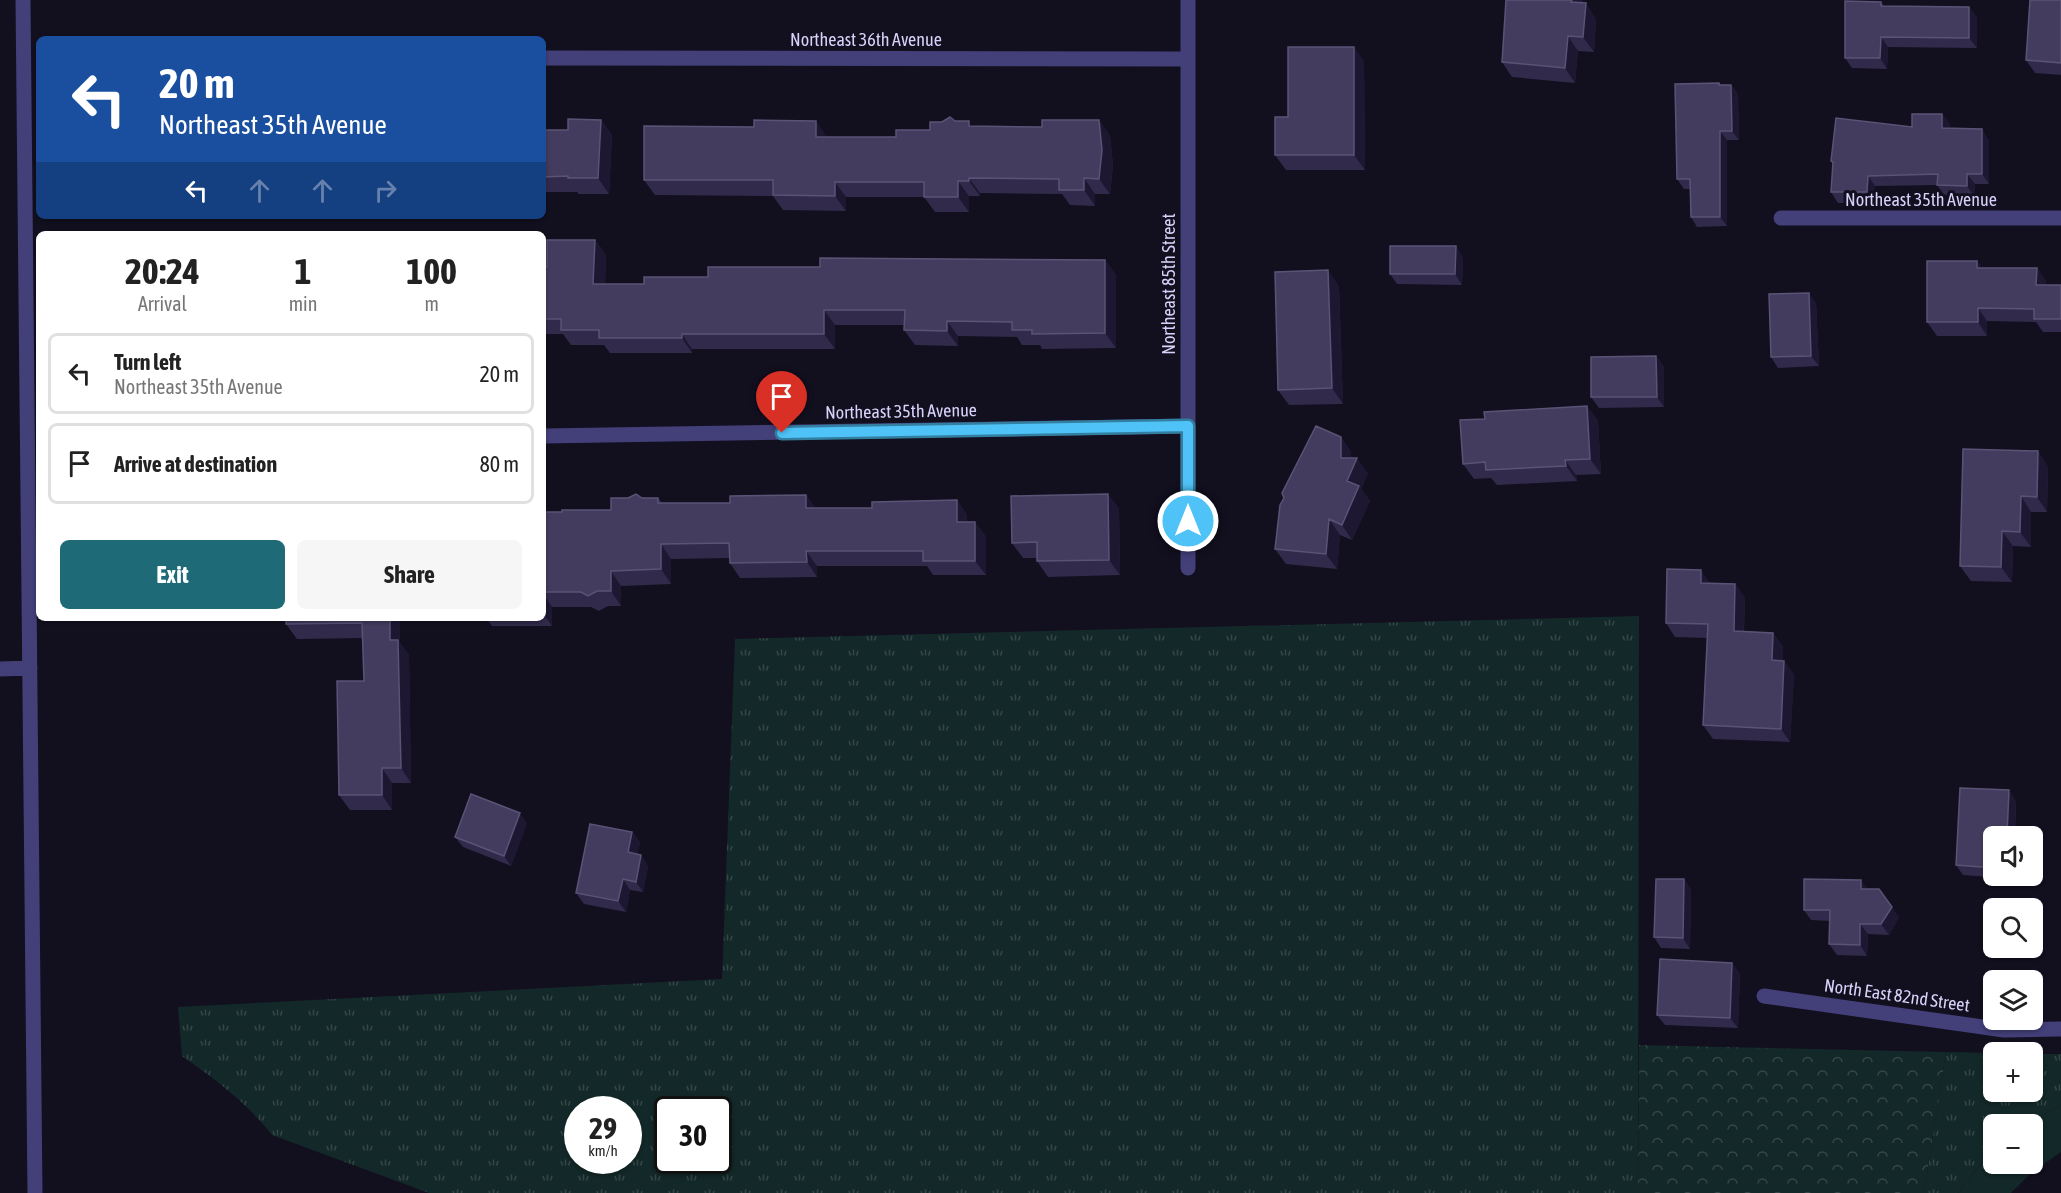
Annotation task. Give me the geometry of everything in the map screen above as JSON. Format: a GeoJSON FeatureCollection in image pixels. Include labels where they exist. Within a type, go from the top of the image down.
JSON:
{"type":"FeatureCollection","features":[{"type":"Feature","properties":{"kind":"street"},"geometry":{"type":"LineString","coordinates":[[23,0],[31,56],[30,668],[35,1193]]}},
{"type":"Feature","properties":{"kind":"street","name":"Northeast 85th Street"},"geometry":{"type":"LineString","coordinates":[[1188,0],[1188,568]]}},
{"type":"Feature","properties":{"kind":"street","name":"Northeast 36th Avenue"},"geometry":{"type":"LineString","coordinates":[[546,57],[1188,59]]}},
{"type":"Feature","properties":{"kind":"street","name":"Northeast 35th Avenue"},"geometry":{"type":"LineString","coordinates":[[1781,218],[2061,218]]}},
{"type":"Feature","properties":{"kind":"street","name":"Northeast 35th Avenue"},"geometry":{"type":"LineString","coordinates":[[546,436],[1188,426]]}},
{"type":"Feature","properties":{"kind":"street"},"geometry":{"type":"LineString","coordinates":[[0,669],[30,668]]}},
{"type":"Feature","properties":{"kind":"street","name":"North East 82nd Street"},"geometry":{"type":"LineString","coordinates":[[1764,996],[2004,1030],[2061,1029]]}},
{"type":"Feature","properties":{"kind":"green space"},"geometry":{"type":"Polygon","coordinates":[[[1639,616],[1638,1193],[429,1193],[272,1135],[230,1092],[182,1056],[178,1007],[722,979],[735,639],[1639,616]]]}},
{"type":"Feature","properties":{"kind":"green space"},"geometry":{"type":"Polygon","coordinates":[[[1639,1045],[1946,1052],[1924,1193],[1638,1193],[1639,1045]]]}},
{"type":"Feature","properties":{"kind":"green space"},"geometry":{"type":"Polygon","coordinates":[[[1946,1052],[1983,1053],[1983,1102],[2043,1102],[2043,1054],[2061,1054],[2061,1105],[2043,1115],[1983,1114],[1983,1162],[1958,1193],[1924,1193],[1946,1052]]]}},
{"type":"Feature","properties":{"kind":"green space"},"geometry":{"type":"Polygon","coordinates":[[[2061,1105],[2061,1152],[2043,1165],[2043,1115],[2061,1105]]]}},
{"type":"Feature","properties":{"kind":"green space"},"geometry":{"type":"Polygon","coordinates":[[[1983,1162],[1983,1174],[2030,1174],[2011,1193],[1958,1193],[1983,1162]]]}},
{"type":"Feature","properties":{"kind":"building"},"geometry":{"type":"Polygon","coordinates":[[[1506,0],[1572,0],[1571,2],[1586,3],[1583,37],[1568,36],[1565,68],[1502,62],[1506,0]]]}},
{"type":"Feature","properties":{"kind":"building"},"geometry":{"type":"Polygon","coordinates":[[[2030,0],[2061,0],[2061,63],[2026,60],[2030,0]]]}},
{"type":"Feature","properties":{"kind":"building"},"geometry":{"type":"Polygon","coordinates":[[[1845,1],[1881,2],[1881,6],[1969,7],[1969,38],[1881,37],[1880,58],[1845,58],[1845,1]]]}},
{"type":"Feature","properties":{"kind":"building"},"geometry":{"type":"Polygon","coordinates":[[[1288,47],[1354,47],[1354,155],[1275,155],[1275,117],[1288,117],[1288,47]]]}},
{"type":"Feature","properties":{"kind":"building"},"geometry":{"type":"Polygon","coordinates":[[[1719,83],[1719,85],[1731,85],[1732,131],[1720,131],[1720,217],[1691,217],[1690,179],[1677,179],[1675,84],[1719,83]]]}},
{"type":"Feature","properties":{"kind":"building"},"geometry":{"type":"Polygon","coordinates":[[[1912,114],[1942,114],[1942,128],[1982,129],[1982,174],[1967,174],[1967,186],[1937,185],[1938,174],[1868,176],[1867,192],[1831,192],[1833,162],[1831,161],[1836,118],[1912,127],[1912,114]]]}},
{"type":"Feature","properties":{"kind":"building"},"geometry":{"type":"Polygon","coordinates":[[[950,117],[955,121],[969,121],[969,126],[1042,127],[1042,120],[1099,120],[1102,150],[1099,179],[1084,178],[1084,190],[1059,190],[1059,179],[969,178],[969,181],[958,181],[958,197],[924,197],[924,182],[835,182],[835,196],[773,195],[773,180],[644,180],[644,126],[754,127],[754,120],[816,121],[816,137],[896,137],[896,130],[930,130],[930,122],[942,122],[950,117]]]}},
{"type":"Feature","properties":{"kind":"building"},"geometry":{"type":"Polygon","coordinates":[[[568,119],[601,120],[598,178],[546,177],[546,130],[568,130],[568,119]]]}},
{"type":"Feature","properties":{"kind":"building"},"geometry":{"type":"Polygon","coordinates":[[[547,240],[595,240],[593,284],[644,284],[644,277],[708,277],[708,267],[820,267],[820,258],[1105,260],[1105,333],[1032,334],[1032,330],[1012,330],[1012,322],[947,321],[947,331],[904,330],[905,310],[824,310],[824,334],[682,334],[682,338],[599,338],[599,330],[561,330],[561,319],[546,319],[547,240]]]}},
{"type":"Feature","properties":{"kind":"building"},"geometry":{"type":"Polygon","coordinates":[[[1390,246],[1456,246],[1455,274],[1390,274],[1390,246]]]}},
{"type":"Feature","properties":{"kind":"building"},"geometry":{"type":"Polygon","coordinates":[[[1927,261],[1977,261],[1977,268],[2037,268],[2036,285],[2061,285],[2061,319],[2034,319],[2034,309],[1978,308],[1978,322],[1927,322],[1927,261]]]}},
{"type":"Feature","properties":{"kind":"building"},"geometry":{"type":"Polygon","coordinates":[[[1328,270],[1332,388],[1278,390],[1275,272],[1328,270]]]}},
{"type":"Feature","properties":{"kind":"building"},"geometry":{"type":"Polygon","coordinates":[[[1809,293],[1811,356],[1771,357],[1769,294],[1809,293]]]}},
{"type":"Feature","properties":{"kind":"building"},"geometry":{"type":"Polygon","coordinates":[[[1656,356],[1657,397],[1591,397],[1591,357],[1656,356]]]}},
{"type":"Feature","properties":{"kind":"building"},"geometry":{"type":"Polygon","coordinates":[[[1587,406],[1590,459],[1565,460],[1566,466],[1486,470],[1485,462],[1463,464],[1460,420],[1485,419],[1484,412],[1587,406]]]}},
{"type":"Feature","properties":{"kind":"building"},"geometry":{"type":"Polygon","coordinates":[[[1316,426],[1341,437],[1341,458],[1357,458],[1347,481],[1359,486],[1342,525],[1329,519],[1326,554],[1275,549],[1280,505],[1284,498],[1282,493],[1316,426]]]}},
{"type":"Feature","properties":{"kind":"building"},"geometry":{"type":"Polygon","coordinates":[[[1963,449],[2038,451],[2037,497],[2021,496],[2020,532],[2002,531],[2001,567],[1960,566],[1963,449]]]}},
{"type":"Feature","properties":{"kind":"building"},"geometry":{"type":"Polygon","coordinates":[[[636,494],[642,498],[658,498],[658,503],[730,503],[730,496],[806,495],[806,508],[872,508],[872,502],[957,500],[957,522],[975,522],[975,561],[923,561],[923,551],[806,551],[807,562],[730,563],[729,543],[661,544],[661,569],[611,571],[611,591],[597,591],[588,596],[581,592],[546,592],[546,512],[611,510],[611,498],[628,498],[636,494]]]}},
{"type":"Feature","properties":{"kind":"building"},"geometry":{"type":"Polygon","coordinates":[[[1108,494],[1109,560],[1037,561],[1037,542],[1012,543],[1011,496],[1108,494]]]}},
{"type":"Feature","properties":{"kind":"building"},"geometry":{"type":"Polygon","coordinates":[[[1667,569],[1701,570],[1701,583],[1735,584],[1734,631],[1773,633],[1772,660],[1784,661],[1781,729],[1703,725],[1708,624],[1666,623],[1667,569]]]}},
{"type":"Feature","properties":{"kind":"building"},"geometry":{"type":"Polygon","coordinates":[[[286,621],[390,621],[390,640],[398,640],[401,768],[382,768],[382,795],[339,795],[337,681],[364,681],[362,623],[286,624],[286,621]]]}},
{"type":"Feature","properties":{"kind":"building"},"geometry":{"type":"Polygon","coordinates":[[[1960,788],[2009,790],[2007,826],[1983,826],[1983,867],[1956,865],[1960,788]]]}},
{"type":"Feature","properties":{"kind":"building"},"geometry":{"type":"Polygon","coordinates":[[[471,794],[520,813],[504,856],[455,837],[471,794]]]}},
{"type":"Feature","properties":{"kind":"building"},"geometry":{"type":"Polygon","coordinates":[[[590,824],[632,832],[628,852],[641,855],[636,882],[623,879],[618,901],[576,893],[590,824]]]}},
{"type":"Feature","properties":{"kind":"building"},"geometry":{"type":"Polygon","coordinates":[[[1656,879],[1684,879],[1683,938],[1654,937],[1656,879]]]}},
{"type":"Feature","properties":{"kind":"building"},"geometry":{"type":"Polygon","coordinates":[[[1804,879],[1861,880],[1861,889],[1879,889],[1892,907],[1881,924],[1860,924],[1860,945],[1829,944],[1830,910],[1804,910],[1804,879]]]}},
{"type":"Feature","properties":{"kind":"building"},"geometry":{"type":"Polygon","coordinates":[[[1660,959],[1732,963],[1730,1018],[1657,1015],[1660,959]]]}},
{"type":"Feature","properties":{"kind":"route"},"geometry":{"type":"LineString","coordinates":[[782,433],[1188,426],[1188,521]]}}]}
